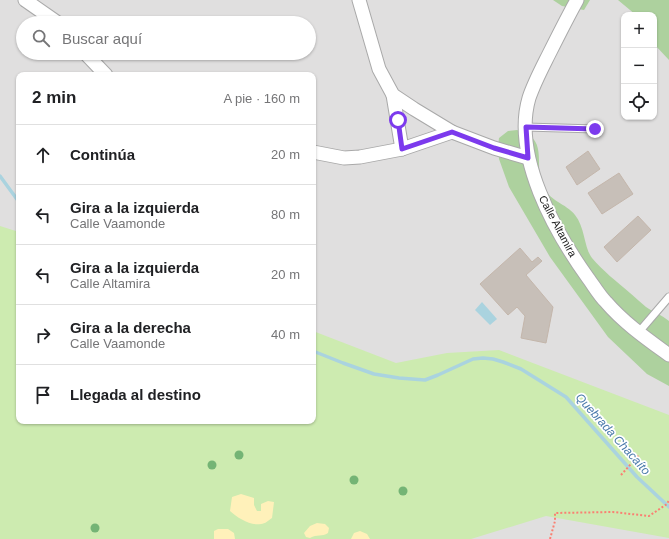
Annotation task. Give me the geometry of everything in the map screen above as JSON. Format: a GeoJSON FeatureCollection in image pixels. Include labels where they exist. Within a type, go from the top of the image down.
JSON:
{"type":"FeatureCollection","features":[{"type":"Feature","properties":{"kind":"street"},"geometry":{"type":"LineString","coordinates":[[25,0],[48,16]]}},
{"type":"Feature","properties":{"kind":"street"},"geometry":{"type":"LineString","coordinates":[[359,0],[379,69],[394,95],[402,149]]}},
{"type":"Feature","properties":{"kind":"street","name":"Calle Altamira"},"geometry":{"type":"LineString","coordinates":[[577,0],[529,98],[526,127],[528,158],[538,190],[556,228],[580,267],[605,302],[638,333],[669,354]]}},
{"type":"Feature","properties":{"kind":"street"},"geometry":{"type":"LineString","coordinates":[[92,60],[103,72]]}},
{"type":"Feature","properties":{"kind":"street"},"geometry":{"type":"LineString","coordinates":[[394,95],[452,132],[494,148],[528,158]]}},
{"type":"Feature","properties":{"kind":"street"},"geometry":{"type":"LineString","coordinates":[[316,153],[344,158],[360,157],[402,149],[452,132]]}},
{"type":"Feature","properties":{"kind":"lane"},"geometry":{"type":"LineString","coordinates":[[526,127],[595,129]]}},
{"type":"Feature","properties":{"kind":"lane"},"geometry":{"type":"LineString","coordinates":[[638,333],[669,297]]}},
{"type":"Feature","properties":{"kind":"path"},"geometry":{"type":"LineString","coordinates":[[621,475],[640,455]]}},
{"type":"Feature","properties":{"kind":"path"},"geometry":{"type":"LineString","coordinates":[[550,539],[555,521],[555,513],[613,512],[649,516],[667,504],[669,500]]}},
{"type":"Feature","properties":{"kind":"shaded area"},"geometry":{"type":"Polygon","coordinates":[[[0,0],[669,0],[669,539],[0,539],[0,0]]]}},
{"type":"Feature","properties":{"kind":"green space"},"geometry":{"type":"Polygon","coordinates":[[[553,0],[590,0],[584,10],[562,6],[553,0]]]}},
{"type":"Feature","properties":{"kind":"green space"},"geometry":{"type":"Polygon","coordinates":[[[618,0],[669,0],[669,60],[657,47],[657,12],[632,12],[618,0]]]}},
{"type":"Feature","properties":{"kind":"green space"},"geometry":{"type":"Polygon","coordinates":[[[517,130],[527,134],[537,145],[542,184],[553,199],[575,215],[581,225],[587,249],[592,258],[605,272],[646,307],[669,321],[669,386],[647,374],[608,337],[550,257],[509,187],[499,159],[499,138],[508,131],[517,130]]]}},
{"type":"Feature","properties":{"kind":"green space"},"geometry":{"type":"Polygon","coordinates":[[[0,226],[16,231],[16,424],[316,424],[316,332],[396,363],[447,353],[499,350],[669,415],[669,538],[546,516],[471,539],[0,539],[0,226]]]}},
{"type":"Feature","properties":{"kind":"sand"},"geometry":{"type":"Polygon","coordinates":[[[241,494],[254,498],[254,505],[257,511],[261,511],[261,504],[268,501],[274,502],[272,518],[264,523],[253,524],[240,519],[233,514],[230,511],[232,497],[241,494]]]}},
{"type":"Feature","properties":{"kind":"sand"},"geometry":{"type":"Polygon","coordinates":[[[317,523],[325,524],[329,528],[328,533],[310,538],[306,537],[304,533],[310,526],[317,523]]]}},
{"type":"Feature","properties":{"kind":"sand"},"geometry":{"type":"Polygon","coordinates":[[[218,529],[228,529],[234,533],[235,539],[214,539],[214,531],[218,529]]]}},
{"type":"Feature","properties":{"kind":"sand"},"geometry":{"type":"Polygon","coordinates":[[[360,531],[367,534],[370,539],[351,539],[354,533],[360,531]]]}},
{"type":"Feature","properties":{"kind":"water"},"geometry":{"type":"Polygon","coordinates":[[[482,302],[497,319],[490,325],[475,310],[482,302]]]}},
{"type":"Feature","properties":{"kind":"building"},"geometry":{"type":"Polygon","coordinates":[[[588,151],[600,169],[577,185],[566,167],[588,151]]]}},
{"type":"Feature","properties":{"kind":"building"},"geometry":{"type":"Polygon","coordinates":[[[619,173],[633,194],[602,214],[588,193],[619,173]]]}},
{"type":"Feature","properties":{"kind":"building"},"geometry":{"type":"Polygon","coordinates":[[[638,216],[651,230],[617,262],[604,247],[638,216]]]}},
{"type":"Feature","properties":{"kind":"building"},"geometry":{"type":"Polygon","coordinates":[[[520,248],[532,262],[538,257],[542,261],[526,275],[553,307],[546,343],[521,338],[525,316],[517,307],[508,315],[480,284],[520,248]]]}},
{"type":"Feature","properties":{"kind":"waterway","name":"Quebrada Chacaíto"},"geometry":{"type":"LineString","coordinates":[[0,176],[16,198]]}},
{"type":"Feature","properties":{"kind":"waterway","name":"Quebrada Chacaíto"},"geometry":{"type":"LineString","coordinates":[[316,352],[374,374],[399,378],[425,380],[473,359],[483,358],[493,359],[521,369],[566,397],[637,477],[669,507]]}},
{"type":"Feature","properties":{"kind":"route"},"geometry":{"type":"LineString","coordinates":[[398,120],[402,149],[452,132],[494,148],[528,158],[526,127],[595,129]]}}]}
